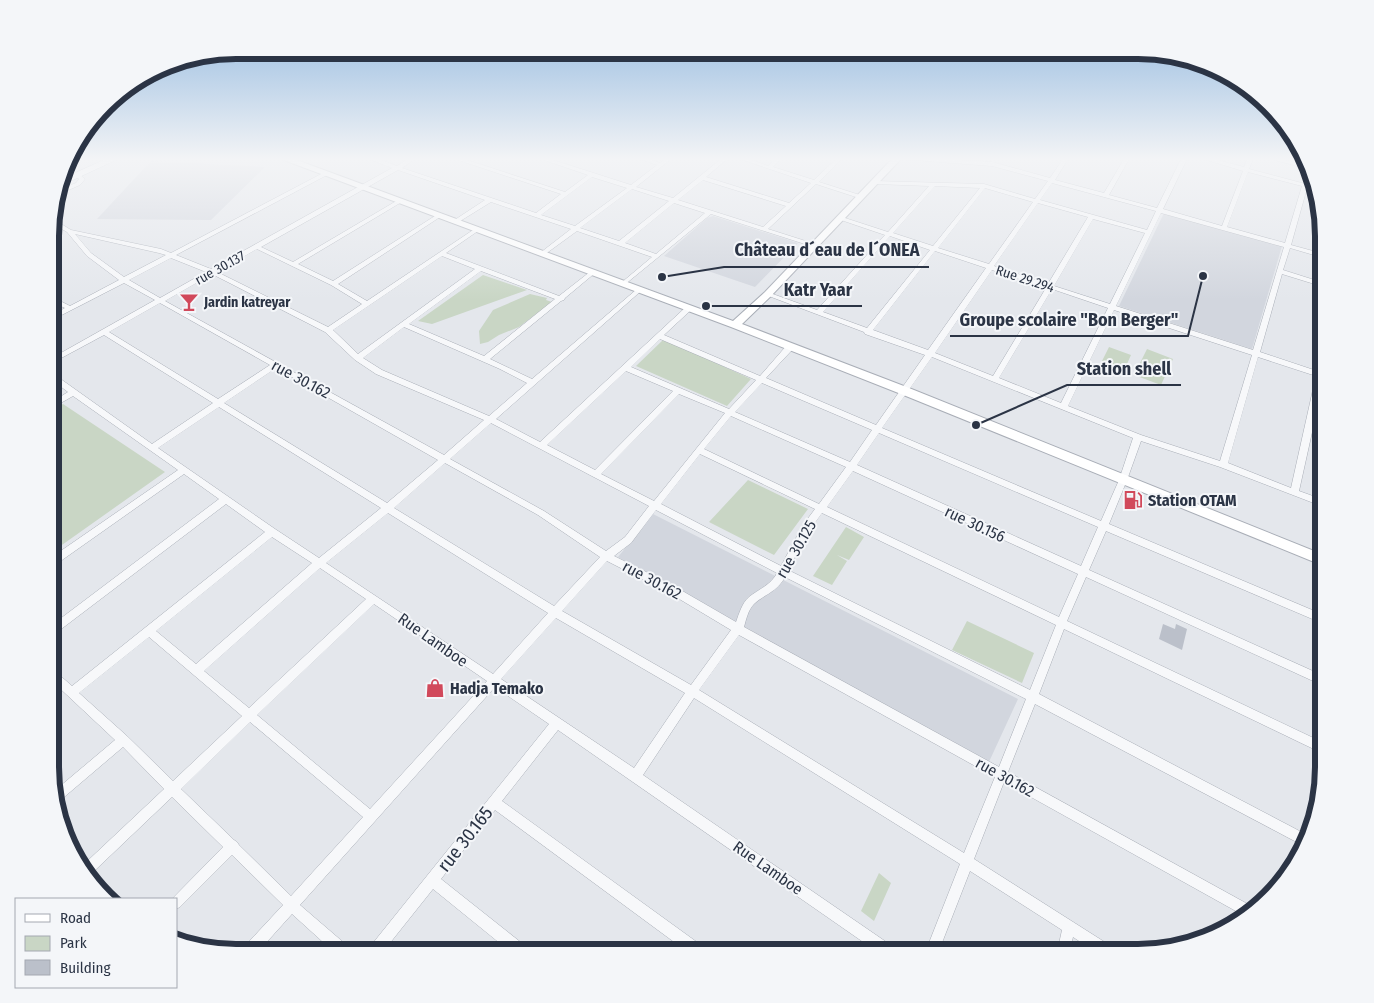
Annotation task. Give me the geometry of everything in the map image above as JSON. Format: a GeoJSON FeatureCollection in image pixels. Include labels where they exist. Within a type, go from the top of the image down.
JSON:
{"type":"FeatureCollection","features":[{"type":"Feature","properties":{"kind":"street"},"geometry":{"type":"LineString","coordinates":[[59,314],[266,206]]}},
{"type":"Feature","properties":{"kind":"street","name":"rue 30.137"},"geometry":{"type":"LineString","coordinates":[[59,357],[330,206]]}},
{"type":"Feature","properties":{"kind":"street"},"geometry":{"type":"LineString","coordinates":[[292,264],[391,206]]}},
{"type":"Feature","properties":{"kind":"street"},"geometry":{"type":"LineString","coordinates":[[409,206],[735,324],[1315,556]]}},
{"type":"Feature","properties":{"kind":"street"},"geometry":{"type":"LineString","coordinates":[[455,222],[480,206]]}},
{"type":"Feature","properties":{"kind":"street"},"geometry":{"type":"LineString","coordinates":[[508,206],[656,256]]}},
{"type":"Feature","properties":{"kind":"street"},"geometry":{"type":"LineString","coordinates":[[538,215],[550,206]]}},
{"type":"Feature","properties":{"kind":"street"},"geometry":{"type":"LineString","coordinates":[[542,254],[607,206]]}},
{"type":"Feature","properties":{"kind":"street"},"geometry":{"type":"LineString","coordinates":[[621,244],[666,206]]}},
{"type":"Feature","properties":{"kind":"street"},"geometry":{"type":"LineString","coordinates":[[691,206],[813,245]]}},
{"type":"Feature","properties":{"kind":"street"},"geometry":{"type":"LineString","coordinates":[[764,229],[789,206]]}},
{"type":"Feature","properties":{"kind":"street"},"geometry":{"type":"LineString","coordinates":[[735,324],[768,294],[852,206]]}},
{"type":"Feature","properties":{"kind":"street"},"geometry":{"type":"LineString","coordinates":[[818,313],[915,206]]}},
{"type":"Feature","properties":{"kind":"street"},"geometry":{"type":"LineString","coordinates":[[868,332],[969,206]]}},
{"type":"Feature","properties":{"kind":"street","name":"rue 30.125"},"geometry":{"type":"LineString","coordinates":[[635,776],[692,691],[738,629],[751,601],[777,583],[801,536],[931,354],[1033,206]]}},
{"type":"Feature","properties":{"kind":"street"},"geometry":{"type":"LineString","coordinates":[[1057,206],[1148,232]]}},
{"type":"Feature","properties":{"kind":"street"},"geometry":{"type":"LineString","coordinates":[[1145,206],[1315,254]]}},
{"type":"Feature","properties":{"kind":"street"},"geometry":{"type":"LineString","coordinates":[[1064,406],[1110,307],[1162,206]]}},
{"type":"Feature","properties":{"kind":"street"},"geometry":{"type":"LineString","coordinates":[[1224,228],[1233,206]]}},
{"type":"Feature","properties":{"kind":"street"},"geometry":{"type":"LineString","coordinates":[[1223,465],[1298,206]]}},
{"type":"Feature","properties":{"kind":"street"},"geometry":{"type":"LineString","coordinates":[[623,284],[710,212]]}},
{"type":"Feature","properties":{"kind":"street"},"geometry":{"type":"LineString","coordinates":[[332,284],[438,216]]}},
{"type":"Feature","properties":{"kind":"street"},"geometry":{"type":"LineString","coordinates":[[994,380],[1051,288],[1092,216]]}},
{"type":"Feature","properties":{"kind":"street","name":"Rue 29.294"},"geometry":{"type":"LineString","coordinates":[[840,218],[1315,373]]}},
{"type":"Feature","properties":{"kind":"street","name":"rue 30.162"},"geometry":{"type":"LineString","coordinates":[[59,225],[69,231],[92,259],[161,301],[541,513],[606,556],[669,588],[738,629],[1244,909]]}},
{"type":"Feature","properties":{"kind":"street"},"geometry":{"type":"LineString","coordinates":[[328,330],[476,230]]}},
{"type":"Feature","properties":{"kind":"street"},"geometry":{"type":"LineString","coordinates":[[69,231],[174,255],[212,272],[328,330],[358,358],[379,372],[489,419],[784,572],[1033,697],[1301,838]]}},
{"type":"Feature","properties":{"kind":"street"},"geometry":{"type":"LineString","coordinates":[[257,248],[332,284],[367,304]]}},
{"type":"Feature","properties":{"kind":"street"},"geometry":{"type":"LineString","coordinates":[[442,254],[562,300]]}},
{"type":"Feature","properties":{"kind":"street"},"geometry":{"type":"LineString","coordinates":[[358,358],[479,269]]}},
{"type":"Feature","properties":{"kind":"street"},"geometry":{"type":"LineString","coordinates":[[1279,271],[1315,281]]}},
{"type":"Feature","properties":{"kind":"street"},"geometry":{"type":"LineString","coordinates":[[485,359],[562,300],[593,272]]}},
{"type":"Feature","properties":{"kind":"street"},"geometry":{"type":"LineString","coordinates":[[196,671],[319,563],[446,459],[489,419],[639,290]]}},
{"type":"Feature","properties":{"kind":"street"},"geometry":{"type":"LineString","coordinates":[[768,294],[931,354],[1138,436],[1223,465],[1315,501]]}},
{"type":"Feature","properties":{"kind":"street"},"geometry":{"type":"LineString","coordinates":[[59,303],[69,308]]}},
{"type":"Feature","properties":{"kind":"street"},"geometry":{"type":"LineString","coordinates":[[542,446],[690,308]]}},
{"type":"Feature","properties":{"kind":"street"},"geometry":{"type":"LineString","coordinates":[[405,324],[532,382]]}},
{"type":"Feature","properties":{"kind":"street"},"geometry":{"type":"LineString","coordinates":[[104,332],[554,612],[692,691],[969,862],[1095,944]]}},
{"type":"Feature","properties":{"kind":"street"},"geometry":{"type":"LineString","coordinates":[[660,336],[759,380],[1315,616]]}},
{"type":"Feature","properties":{"kind":"street"},"geometry":{"type":"LineString","coordinates":[[256,944],[290,904],[372,817],[554,612],[606,556],[628,540],[730,412],[790,347]]}},
{"type":"Feature","properties":{"kind":"street"},"geometry":{"type":"LineString","coordinates":[[152,448],[275,365]]}},
{"type":"Feature","properties":{"kind":"street","name":"rue 30.156"},"geometry":{"type":"LineString","coordinates":[[627,368],[730,412],[1084,574],[1315,677]]}},
{"type":"Feature","properties":{"kind":"street","name":"Rue Lamboe"},"geometry":{"type":"LineString","coordinates":[[59,383],[272,532],[373,598],[635,776],[877,944]]}},
{"type":"Feature","properties":{"kind":"street"},"geometry":{"type":"LineString","coordinates":[[595,475],[678,390]]}},
{"type":"Feature","properties":{"kind":"street"},"geometry":{"type":"LineString","coordinates":[[59,401],[72,393]]}},
{"type":"Feature","properties":{"kind":"street"},"geometry":{"type":"LineString","coordinates":[[1294,493],[1315,404]]}},
{"type":"Feature","properties":{"kind":"street"},"geometry":{"type":"LineString","coordinates":[[935,944],[969,862],[1062,622],[1123,480],[1138,436]]}},
{"type":"Feature","properties":{"kind":"street"},"geometry":{"type":"LineString","coordinates":[[699,450],[1315,744]]}},
{"type":"Feature","properties":{"kind":"street"},"geometry":{"type":"LineString","coordinates":[[59,557],[184,470]]}},
{"type":"Feature","properties":{"kind":"street"},"geometry":{"type":"LineString","coordinates":[[59,625],[226,499]]}},
{"type":"Feature","properties":{"kind":"street"},"geometry":{"type":"LineString","coordinates":[[70,693],[150,632],[272,532]]}},
{"type":"Feature","properties":{"kind":"street"},"geometry":{"type":"LineString","coordinates":[[90,867],[373,598]]}},
{"type":"Feature","properties":{"kind":"street"},"geometry":{"type":"LineString","coordinates":[[150,632],[372,817]]}},
{"type":"Feature","properties":{"kind":"street"},"geometry":{"type":"LineString","coordinates":[[59,682],[123,740],[290,904],[335,944]]}},
{"type":"Feature","properties":{"kind":"street","name":"rue 30.165"},"geometry":{"type":"LineString","coordinates":[[381,944],[556,724]]}},
{"type":"Feature","properties":{"kind":"street"},"geometry":{"type":"LineString","coordinates":[[61,793],[123,740]]}},
{"type":"Feature","properties":{"kind":"street"},"geometry":{"type":"LineString","coordinates":[[494,803],[688,944]]}},
{"type":"Feature","properties":{"kind":"street"},"geometry":{"type":"LineString","coordinates":[[178,901],[233,846]]}},
{"type":"Feature","properties":{"kind":"street"},"geometry":{"type":"LineString","coordinates":[[432,880],[512,944]]}},
{"type":"Feature","properties":{"kind":"street"},"geometry":{"type":"LineString","coordinates":[[1065,944],[1069,928]]}},
{"type":"Feature","properties":{"kind":"shaded area"},"geometry":{"type":"Polygon","coordinates":[[[109,206],[225,206],[211,220],[97,219],[109,206]]]}},
{"type":"Feature","properties":{"kind":"shaded area"},"geometry":{"type":"Polygon","coordinates":[[[1164,213],[1282,246],[1252,349],[1119,306],[1164,213]]]}},
{"type":"Feature","properties":{"kind":"shaded area"},"geometry":{"type":"Polygon","coordinates":[[[713,216],[798,243],[755,287],[664,256],[707,218],[713,216]]]}},
{"type":"Feature","properties":{"kind":"shaded area"},"geometry":{"type":"Polygon","coordinates":[[[653,514],[1018,699],[988,764],[618,557],[653,514]]]}},
{"type":"Feature","properties":{"kind":"green space"},"geometry":{"type":"Polygon","coordinates":[[[483,275],[527,290],[432,324],[418,321],[483,275]]]}},
{"type":"Feature","properties":{"kind":"green space"},"geometry":{"type":"Polygon","coordinates":[[[530,294],[547,298],[546,300],[552,302],[519,327],[480,344],[479,331],[493,310],[530,294]]]}},
{"type":"Feature","properties":{"kind":"green space"},"geometry":{"type":"Polygon","coordinates":[[[664,339],[751,379],[727,406],[636,366],[664,339]]]}},
{"type":"Feature","properties":{"kind":"green space"},"geometry":{"type":"Polygon","coordinates":[[[1109,347],[1131,355],[1122,375],[1099,367],[1109,347]]]}},
{"type":"Feature","properties":{"kind":"green space"},"geometry":{"type":"Polygon","coordinates":[[[1147,349],[1173,359],[1161,385],[1134,375],[1147,349]]]}},
{"type":"Feature","properties":{"kind":"green space"},"geometry":{"type":"Polygon","coordinates":[[[63,404],[165,472],[59,547],[59,407],[63,404]]]}},
{"type":"Feature","properties":{"kind":"green space"},"geometry":{"type":"Polygon","coordinates":[[[748,480],[808,509],[774,555],[709,522],[748,480]]]}},
{"type":"Feature","properties":{"kind":"green space"},"geometry":{"type":"Polygon","coordinates":[[[846,527],[864,537],[849,560],[837,555],[847,561],[832,585],[813,576],[846,527]]]}},
{"type":"Feature","properties":{"kind":"green space"},"geometry":{"type":"Polygon","coordinates":[[[967,621],[1034,653],[1022,683],[952,650],[967,621]]]}},
{"type":"Feature","properties":{"kind":"green space"},"geometry":{"type":"Polygon","coordinates":[[[879,873],[891,883],[874,921],[861,911],[879,873]]]}},
{"type":"Feature","properties":{"kind":"building"},"geometry":{"type":"Polygon","coordinates":[[[1163,624],[1175,629],[1176,624],[1187,629],[1182,650],[1159,639],[1163,624]]]}},
{"type":"Feature","properties":{"kind":"place","name":"Groupe scolaire \"Bon Berger\""},"geometry":{"type":"Point","coordinates":[1203,276]}},
{"type":"Feature","properties":{"kind":"place","name":"Château d´eau de l´ONEA"},"geometry":{"type":"Point","coordinates":[662,277]}},
{"type":"Feature","properties":{"kind":"place","name":"Jardin katreyar"},"geometry":{"type":"Point","coordinates":[189,302]}},
{"type":"Feature","properties":{"kind":"place","name":"Katr Yaar"},"geometry":{"type":"Point","coordinates":[706,306]}},
{"type":"Feature","properties":{"kind":"place","name":"Station shell"},"geometry":{"type":"Point","coordinates":[976,425]}},
{"type":"Feature","properties":{"kind":"place","name":"Station OTAM"},"geometry":{"type":"Point","coordinates":[1133,500]}},
{"type":"Feature","properties":{"kind":"place","name":"Hadja Temako"},"geometry":{"type":"Point","coordinates":[435,688]}}]}
